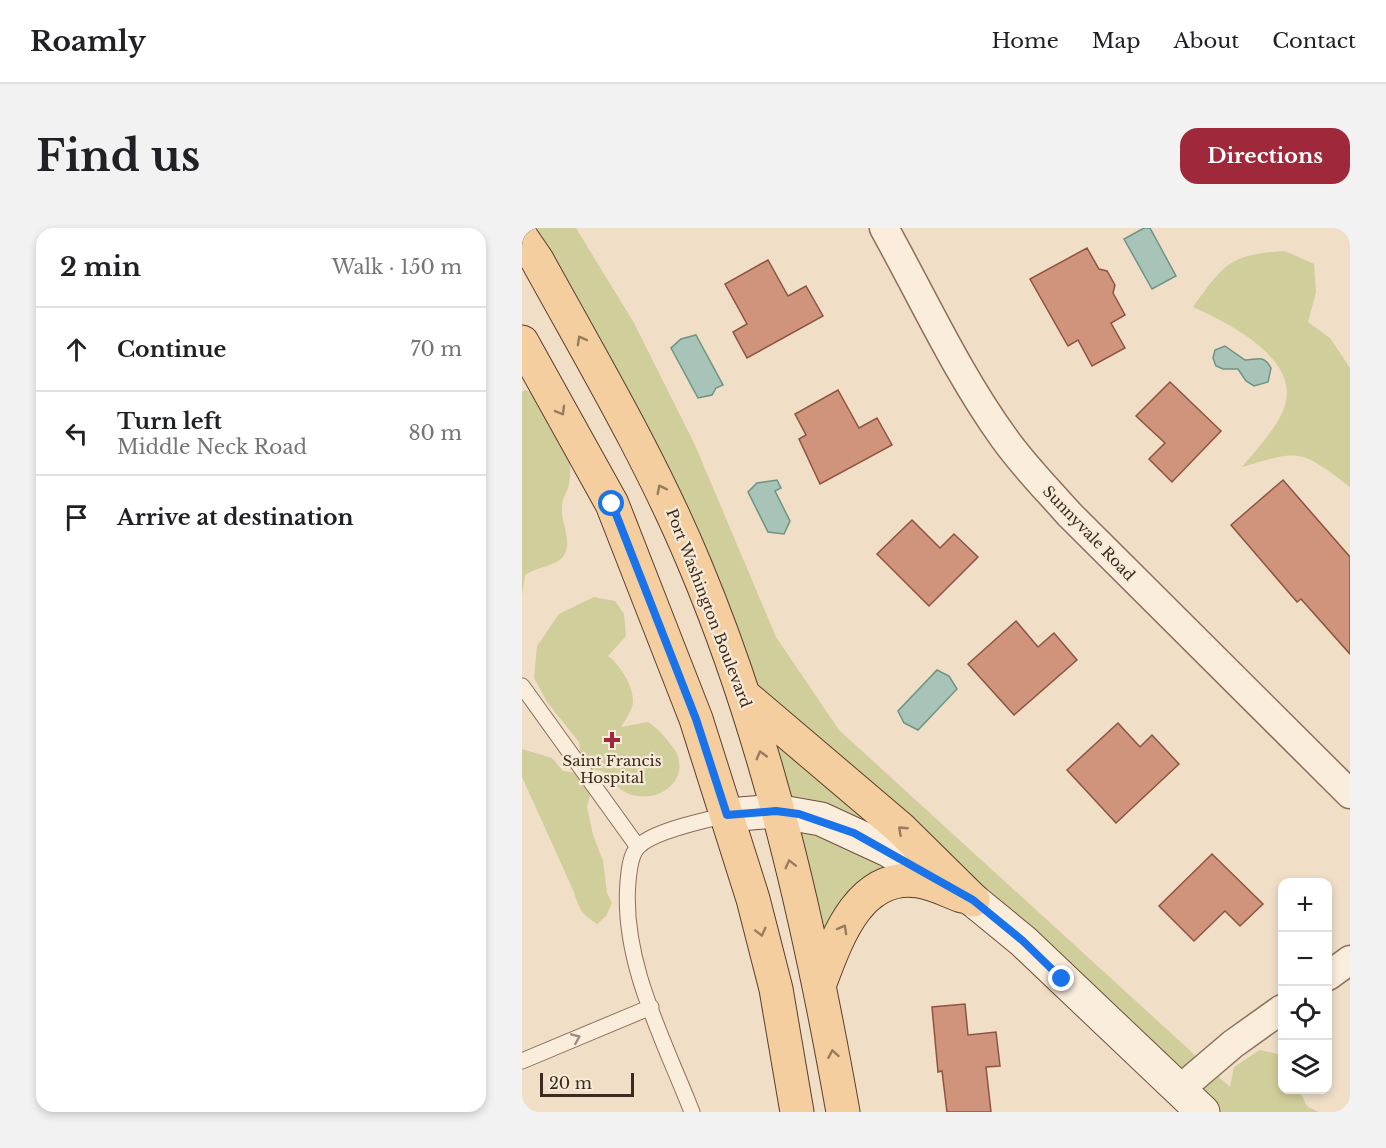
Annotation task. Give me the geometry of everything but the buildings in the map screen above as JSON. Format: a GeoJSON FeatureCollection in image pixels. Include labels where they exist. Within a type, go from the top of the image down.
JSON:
{"type":"FeatureCollection","features":[{"type":"Feature","properties":{"kind":"main road","name":"Port Washington Boulevard"},"geometry":{"type":"LineString","coordinates":[[527,256],[665,497],[696,565],[747,698],[820,983],[843,1112]]}},
{"type":"Feature","properties":{"kind":"main road"},"geometry":{"type":"LineString","coordinates":[[522,342],[532,377],[612,504],[696,719],[753,898],[776,989],[797,1112]]}},
{"type":"Feature","properties":{"kind":"main road"},"geometry":{"type":"LineString","coordinates":[[747,698],[900,828],[973,900],[1023,941],[1203,1112]]}},
{"type":"Feature","properties":{"kind":"main road"},"geometry":{"type":"LineString","coordinates":[[727,815],[776,811],[821,819],[854,833],[973,900]]}},
{"type":"Feature","properties":{"kind":"main road"},"geometry":{"type":"LineString","coordinates":[[820,983],[844,926],[863,898],[875,889],[888,883],[917,880],[973,900]]}},
{"type":"Feature","properties":{"kind":"street","name":"Sunnyvale Road"},"geometry":{"type":"LineString","coordinates":[[884,228],[978,399],[1030,471],[1069,514],[1350,794]]}},
{"type":"Feature","properties":{"kind":"street"},"geometry":{"type":"LineString","coordinates":[[1332,973],[1350,960]]}},
{"type":"Feature","properties":{"kind":"street"},"geometry":{"type":"LineString","coordinates":[[1179,1090],[1233,1044],[1278,1012]]}},
{"type":"Feature","properties":{"kind":"lane"},"geometry":{"type":"LineString","coordinates":[[522,686],[638,847]]}},
{"type":"Feature","properties":{"kind":"lane"},"geometry":{"type":"LineString","coordinates":[[692,1112],[651,1006],[630,943],[627,921],[629,869],[638,847],[668,831],[727,815]]}},
{"type":"Feature","properties":{"kind":"lane"},"geometry":{"type":"LineString","coordinates":[[522,1061],[651,1006]]}},
{"type":"Feature","properties":{"kind":"shaded area"},"geometry":{"type":"Polygon","coordinates":[[[522,228],[576,228],[634,323],[695,445],[776,637],[839,730],[1230,1087],[1234,1067],[1260,1050],[1278,1054],[1278,1094],[1301,1094],[1307,1106],[1318,1112],[1200,1112],[974,900],[888,883],[831,953],[747,698],[522,228]]]}},
{"type":"Feature","properties":{"kind":"shaded area"},"geometry":{"type":"Polygon","coordinates":[[[1144,228],[1150,228],[1176,276],[1152,289],[1124,239],[1144,228]]]}},
{"type":"Feature","properties":{"kind":"shaded area"},"geometry":{"type":"Polygon","coordinates":[[[1285,251],[1314,264],[1316,292],[1308,322],[1330,338],[1350,368],[1350,487],[1321,466],[1300,456],[1277,457],[1242,467],[1270,433],[1283,411],[1287,393],[1283,375],[1273,360],[1243,333],[1193,307],[1221,271],[1230,264],[1252,255],[1285,251]]]}},
{"type":"Feature","properties":{"kind":"shaded area"},"geometry":{"type":"Polygon","coordinates":[[[696,335],[723,385],[716,388],[712,395],[698,398],[671,348],[681,339],[696,335]]]}},
{"type":"Feature","properties":{"kind":"shaded area"},"geometry":{"type":"Polygon","coordinates":[[[1225,346],[1245,360],[1262,359],[1265,361],[1271,368],[1268,382],[1254,386],[1246,381],[1238,369],[1223,369],[1216,366],[1213,358],[1215,350],[1225,346]]]}},
{"type":"Feature","properties":{"kind":"shaded area"},"geometry":{"type":"Polygon","coordinates":[[[525,390],[540,394],[553,414],[567,448],[570,472],[562,506],[567,537],[564,555],[557,562],[525,575],[522,595],[522,392],[525,390]]]}},
{"type":"Feature","properties":{"kind":"shaded area"},"geometry":{"type":"Polygon","coordinates":[[[777,480],[781,488],[775,491],[790,521],[784,534],[768,532],[748,492],[757,483],[777,480]]]}},
{"type":"Feature","properties":{"kind":"shaded area"},"geometry":{"type":"Polygon","coordinates":[[[594,597],[615,601],[624,614],[626,636],[608,656],[625,676],[631,688],[632,707],[621,727],[648,722],[674,749],[679,765],[678,775],[668,789],[643,797],[626,793],[604,772],[584,770],[590,796],[587,807],[593,835],[603,861],[607,893],[612,903],[606,916],[597,924],[579,907],[522,777],[522,749],[552,758],[563,771],[577,773],[582,765],[579,742],[547,702],[534,678],[537,646],[559,614],[594,597]]]}},
{"type":"Feature","properties":{"kind":"shaded area"},"geometry":{"type":"Polygon","coordinates":[[[937,670],[949,676],[957,689],[918,730],[904,723],[898,711],[937,670]]]}},
{"type":"Feature","properties":{"kind":"place","name":"Saint Francis Hospital"},"geometry":{"type":"Point","coordinates":[612,740]}},
{"type":"Feature","properties":{"kind":"route"},"geometry":{"type":"LineString","coordinates":[[612,504],[696,719],[727,815],[776,811],[799,814],[821,819],[854,833],[888,850],[973,900],[1023,941],[1062,979]]}}]}
